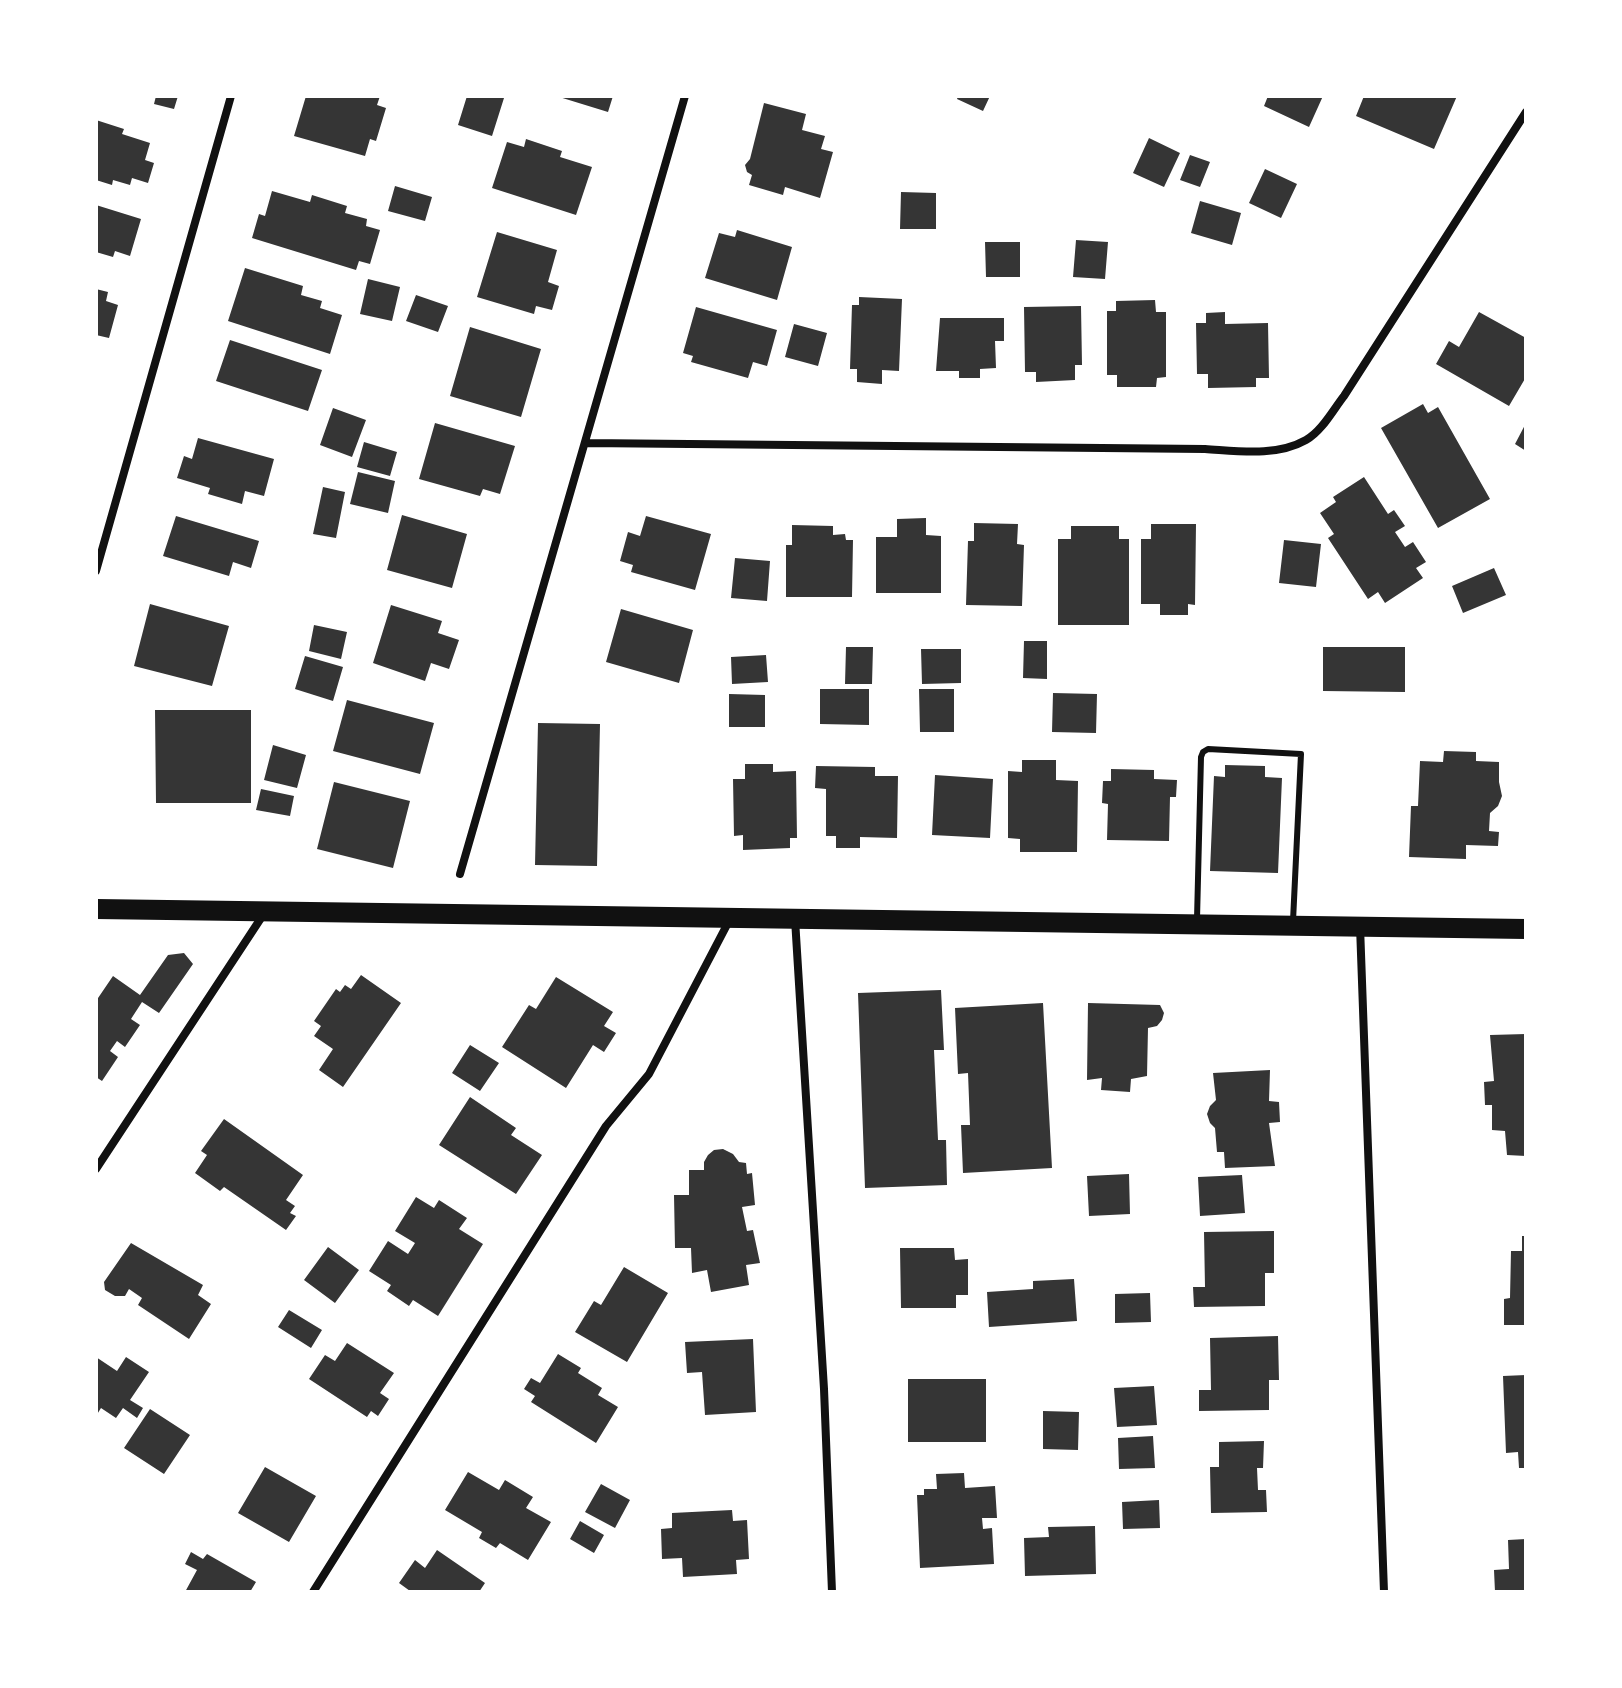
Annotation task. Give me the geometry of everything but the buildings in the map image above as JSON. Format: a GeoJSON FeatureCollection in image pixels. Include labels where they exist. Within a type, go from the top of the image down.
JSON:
{"type":"FeatureCollection","features":[{"type":"Feature","properties":{"kind":"main road"},"geometry":{"type":"LineString","coordinates":[[96,909],[1526,929]]}},
{"type":"Feature","properties":{"kind":"street"},"geometry":{"type":"LineString","coordinates":[[96,571],[231,96]]}},
{"type":"Feature","properties":{"kind":"street"},"geometry":{"type":"LineString","coordinates":[[460,874],[685,96]]}},
{"type":"Feature","properties":{"kind":"street"},"geometry":{"type":"LineString","coordinates":[[586,443],[1252,452],[1297,444],[1316,431],[1344,396],[1526,112]]}},
{"type":"Feature","properties":{"kind":"street"},"geometry":{"type":"LineString","coordinates":[[96,1169],[266,911]]}},
{"type":"Feature","properties":{"kind":"street"},"geometry":{"type":"LineString","coordinates":[[313,1592],[606,1126],[649,1074],[730,918]]}},
{"type":"Feature","properties":{"kind":"street"},"geometry":{"type":"LineString","coordinates":[[795,918],[824,1389],[832,1592]]}},
{"type":"Feature","properties":{"kind":"street"},"geometry":{"type":"LineString","coordinates":[[1360,926],[1384,1592]]}},
{"type":"Feature","properties":{"kind":"lane"},"geometry":{"type":"LineString","coordinates":[[1197,924],[1201,757],[1208,749],[1301,754],[1293,925]]}}]}
